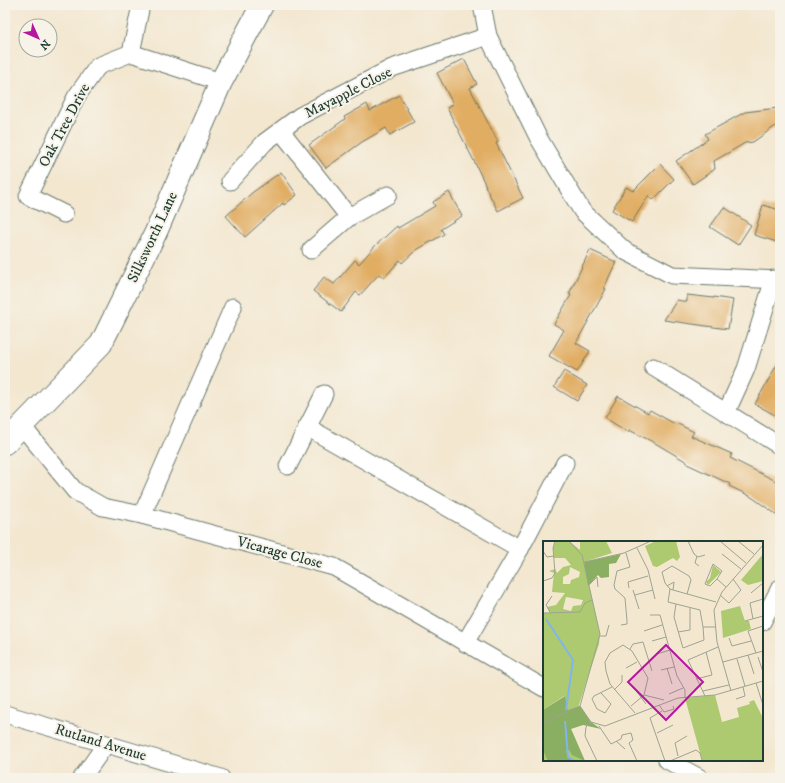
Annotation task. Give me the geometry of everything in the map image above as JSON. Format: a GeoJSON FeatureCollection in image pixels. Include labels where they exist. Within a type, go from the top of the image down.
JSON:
{"type":"FeatureCollection","features":[{"type":"Feature","properties":{"kind":"street"},"geometry":{"type":"LineString","coordinates":[[141,5],[131,53],[222,82]]}},
{"type":"Feature","properties":{"kind":"street","name":"Silksworth Lane"},"geometry":{"type":"LineString","coordinates":[[5,443],[100,344],[156,232],[222,82],[262,5]]}},
{"type":"Feature","properties":{"kind":"street"},"geometry":{"type":"LineString","coordinates":[[482,5],[488,36],[538,137],[582,211],[625,251],[672,275],[777,279],[746,369],[726,413]]}},
{"type":"Feature","properties":{"kind":"street","name":"Mayapple Close"},"geometry":{"type":"LineString","coordinates":[[230,181],[265,142],[300,116],[392,68],[488,36]]}},
{"type":"Feature","properties":{"kind":"street","name":"Oak Tree Drive"},"geometry":{"type":"LineString","coordinates":[[64,214],[28,196],[76,97],[98,66],[131,53]]}},
{"type":"Feature","properties":{"kind":"street"},"geometry":{"type":"LineString","coordinates":[[281,130],[350,217]]}},
{"type":"Feature","properties":{"kind":"street"},"geometry":{"type":"LineString","coordinates":[[311,250],[350,217],[388,195]]}},
{"type":"Feature","properties":{"kind":"street"},"geometry":{"type":"LineString","coordinates":[[142,515],[233,307]]}},
{"type":"Feature","properties":{"kind":"street"},"geometry":{"type":"LineString","coordinates":[[653,367],[780,446]]}},
{"type":"Feature","properties":{"kind":"street"},"geometry":{"type":"LineString","coordinates":[[288,466],[324,394]]}},
{"type":"Feature","properties":{"kind":"street","name":"Vicarage Close"},"geometry":{"type":"LineString","coordinates":[[22,426],[75,491],[104,507],[142,515],[334,567],[543,687]]}},
{"type":"Feature","properties":{"kind":"street"},"geometry":{"type":"LineString","coordinates":[[307,428],[520,549]]}},
{"type":"Feature","properties":{"kind":"street"},"geometry":{"type":"LineString","coordinates":[[465,643],[520,549],[565,463]]}},
{"type":"Feature","properties":{"kind":"street"},"geometry":{"type":"LineString","coordinates":[[763,620],[780,588]]}},
{"type":"Feature","properties":{"kind":"street","name":"Rutland Avenue"},"geometry":{"type":"LineString","coordinates":[[5,714],[221,778]]}},
{"type":"Feature","properties":{"kind":"street"},"geometry":{"type":"LineString","coordinates":[[82,778],[106,744]]}},
{"type":"Feature","properties":{"kind":"street"},"geometry":{"type":"LineString","coordinates":[[670,761],[692,770]]}},
{"type":"Feature","properties":{"kind":"building"},"geometry":{"type":"Polygon","coordinates":[[[464,59],[477,84],[470,88],[498,142],[496,143],[523,198],[498,211],[447,108],[453,104],[437,73],[464,59]]]}},
{"type":"Feature","properties":{"kind":"building"},"geometry":{"type":"Polygon","coordinates":[[[399,95],[414,122],[390,135],[386,128],[362,142],[326,168],[309,145],[345,119],[344,117],[367,104],[370,111],[399,95]]]}},
{"type":"Feature","properties":{"kind":"building"},"geometry":{"type":"Polygon","coordinates":[[[778,108],[780,123],[753,142],[745,143],[714,161],[715,169],[693,184],[676,161],[708,139],[705,134],[745,112],[778,108]]]}},
{"type":"Feature","properties":{"kind":"building"},"geometry":{"type":"Polygon","coordinates":[[[660,164],[674,179],[653,200],[649,195],[632,222],[612,210],[626,187],[633,191],[660,164]]]}},
{"type":"Feature","properties":{"kind":"building"},"geometry":{"type":"Polygon","coordinates":[[[281,172],[297,195],[284,205],[283,203],[245,237],[226,216],[253,192],[281,172]]]}},
{"type":"Feature","properties":{"kind":"building"},"geometry":{"type":"Polygon","coordinates":[[[449,192],[462,216],[441,229],[444,234],[415,251],[402,263],[400,260],[384,278],[379,274],[360,295],[356,292],[341,312],[313,291],[324,277],[334,284],[355,260],[359,264],[375,246],[397,226],[398,228],[435,206],[433,202],[449,192]]]}},
{"type":"Feature","properties":{"kind":"building"},"geometry":{"type":"Polygon","coordinates":[[[763,205],[780,210],[780,243],[754,235],[763,205]]]}},
{"type":"Feature","properties":{"kind":"building"},"geometry":{"type":"Polygon","coordinates":[[[724,207],[751,225],[738,245],[710,227],[724,207]]]}},
{"type":"Feature","properties":{"kind":"building"},"geometry":{"type":"Polygon","coordinates":[[[590,250],[616,262],[604,288],[606,289],[576,343],[590,351],[577,372],[549,356],[564,330],[554,324],[571,295],[569,294],[590,250]]]}},
{"type":"Feature","properties":{"kind":"building"},"geometry":{"type":"Polygon","coordinates":[[[687,295],[733,300],[728,329],[664,320],[677,300],[687,302],[687,295]]]}},
{"type":"Feature","properties":{"kind":"building"},"geometry":{"type":"Polygon","coordinates":[[[780,359],[780,418],[755,404],[780,359]]]}},
{"type":"Feature","properties":{"kind":"building"},"geometry":{"type":"Polygon","coordinates":[[[564,371],[587,385],[577,401],[554,387],[564,371]]]}},
{"type":"Feature","properties":{"kind":"building"},"geometry":{"type":"Polygon","coordinates":[[[618,396],[648,413],[650,410],[675,424],[676,423],[694,432],[691,436],[732,454],[730,458],[780,483],[780,517],[750,496],[729,486],[730,484],[687,464],[687,462],[655,443],[629,430],[628,432],[605,418],[618,396]]]}}]}
